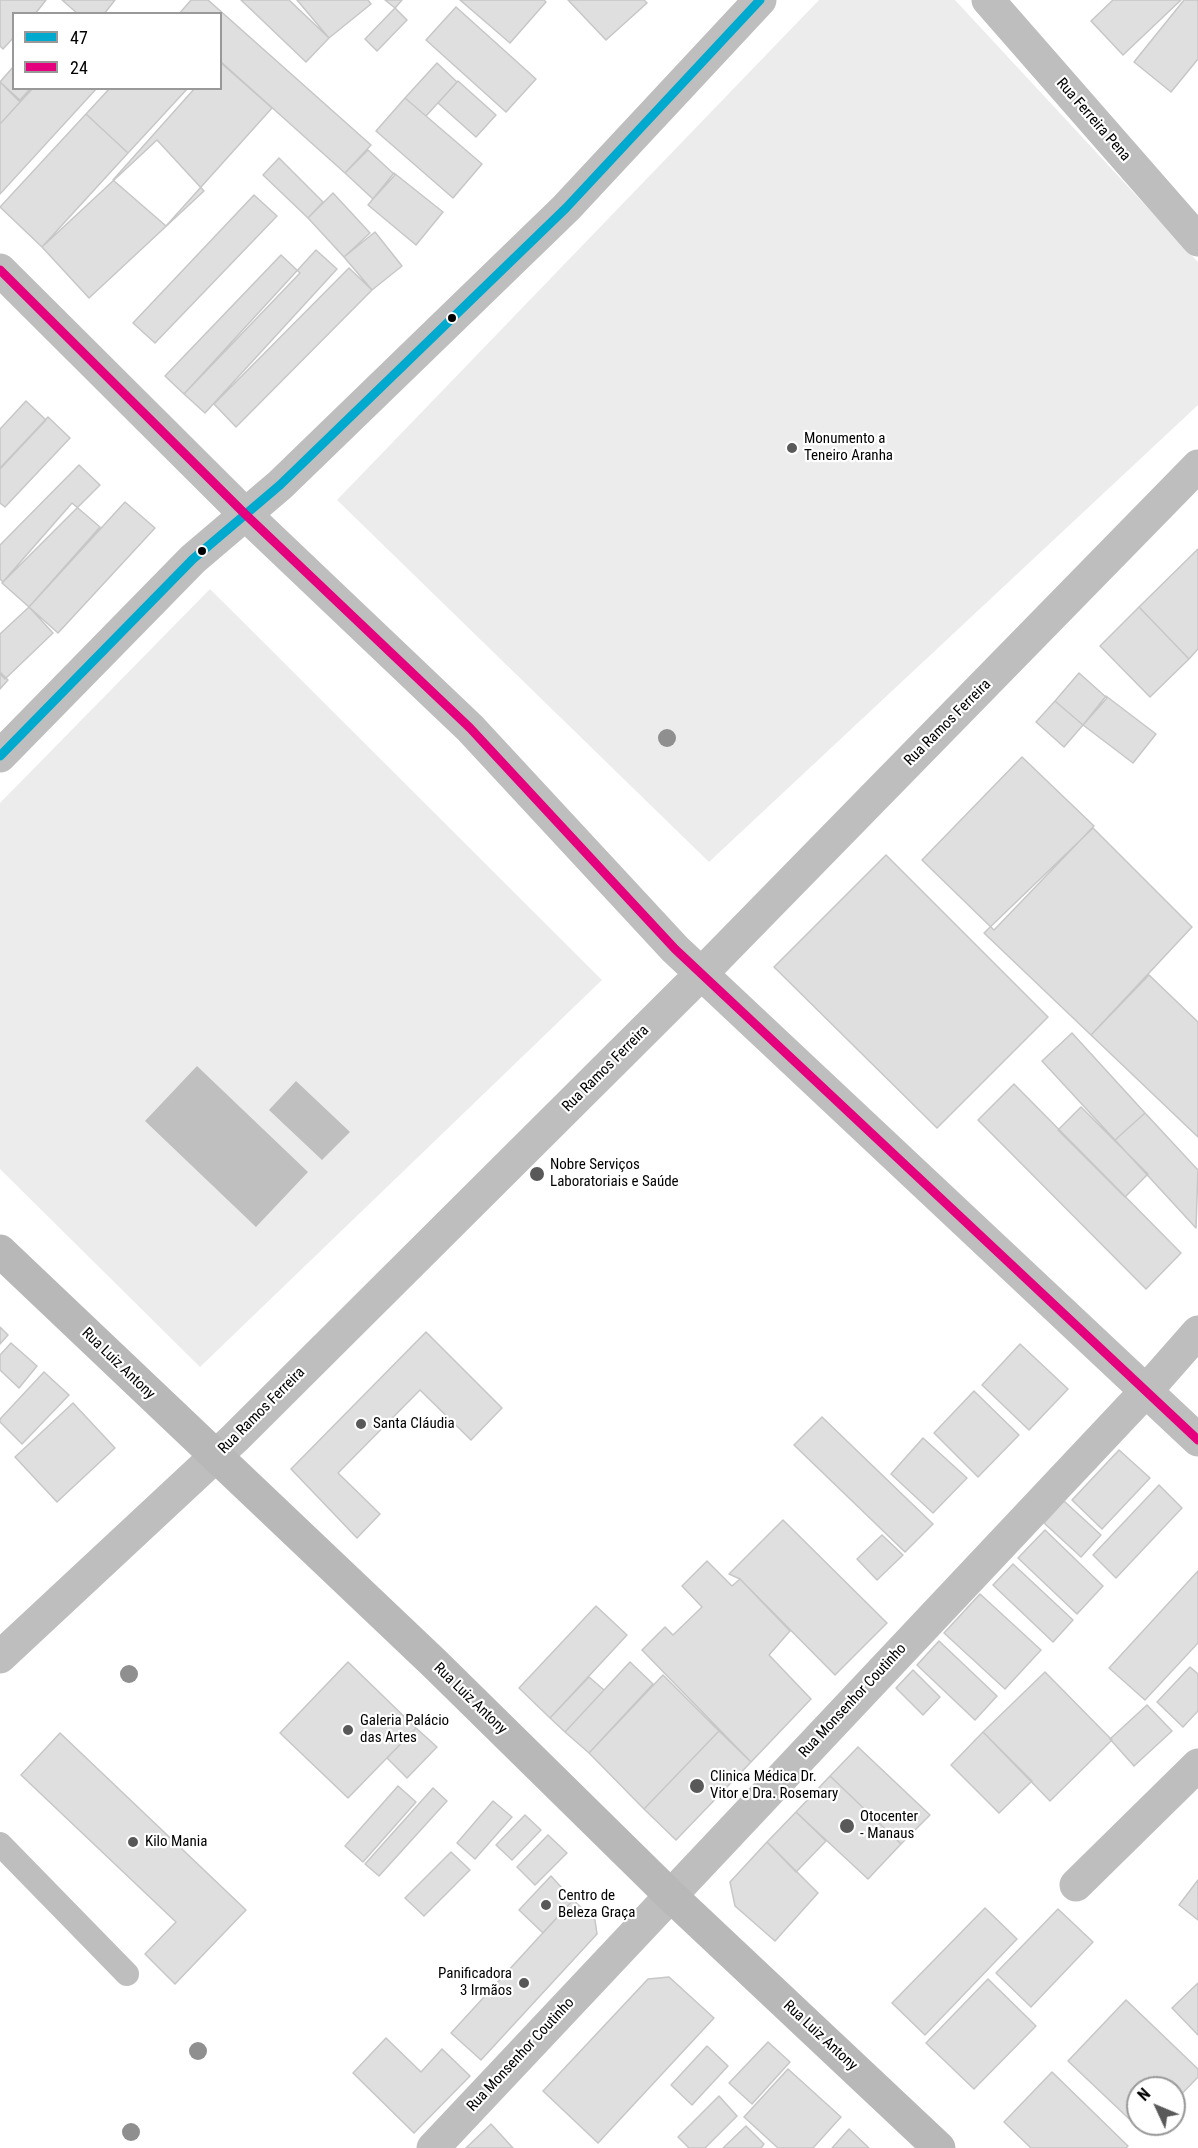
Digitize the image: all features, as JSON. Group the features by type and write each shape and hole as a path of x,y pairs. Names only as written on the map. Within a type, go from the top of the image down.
{"main road":[{"name":"Rua Luiz Antony","path":"0,1251 442,1672 670,1895 939,2148"}],"street":[{"path":"0,756 193,560 289,477 566,208 760,0"},
{"name":"Rua Ferreira Pena","path":"988,0 1198,240"},
{"path":"0,270 245,514 470,728 668,941 1198,1440"},
{"name":"Rua Ramos Ferreira","path":"0,1657 216,1456 702,973 1198,466"},
{"name":"Rua Monsenhor Coutinho","path":"433,2148 1146,1391 1198,1332"},
{"path":"1076,1885 1198,1765"}],"lane":[{"path":"0,1844 127,1974"}],"shaded area":[{"path":"819,0 955,0 1198,262 1198,405 709,862 337,500"},
{"path":"210,589 602,980 200,1367 0,1169 0,803"},
{"path":"197,1066 308,1172 256,1227 145,1121"},
{"path":"296,1081 350,1132 322,1160 269,1110"}],"building":[{"path":"0,0 46,0 37,12 12,12 12,39 3,49 0,46"},
{"path":"62,0 115,0 106,12 76,12"},
{"path":"191,0 208,0 221,12 181,12"},
{"path":"241,0 289,0 329,38 306,62"},
{"path":"297,0 368,0 371,4 329,38"},
{"path":"385,0 402,0 395,8"},
{"path":"460,0 544,0 546,2 510,43"},
{"path":"568,0 644,0 647,3 606,40"},
{"path":"1113,0 1181,0 1123,55 1091,21"},
{"path":"1184,0 1198,0 1198,59 1171,92 1134,62"},
{"path":"456,7 536,79 506,112 426,40"},
{"path":"395,8 407,20 377,51 365,39"},
{"path":"222,12 371,145 345,173 222,63"},
{"path":"437,63 457,82 426,116 405,98"},
{"path":"222,64 272,108 166,226 113,180 193,90 222,90"},
{"path":"12,68 12,90 29,90 19,101 0,82"},
{"path":"458,81 496,115 476,137 438,103"},
{"path":"0,82 21,101 0,124"},
{"path":"31,90 95,90 0,194 0,124"},
{"path":"108,90 186,90 128,153 86,114"},
{"path":"405,98 482,164 453,198 376,131"},
{"path":"86,114 128,153 42,247 0,207"},
{"path":"157,140 204,191 89,298 42,247"},
{"path":"368,150 395,175 373,199 345,173"},
{"path":"279,158 323,202 308,218 263,175"},
{"path":"394,173 443,212 416,245 368,205"},
{"path":"333,193 370,233 344,257 308,218"},
{"path":"254,195 277,216 155,343 133,323"},
{"path":"375,232 402,266 372,290 344,257"},
{"path":"316,250 337,269 205,413 184,394"},
{"path":"281,255 300,273 184,394 165,376"},
{"path":"349,268 372,290 236,427 214,404"},
{"path":"26,401 46,420 0,469 0,429"},
{"path":"48,417 70,438 5,507 0,503 0,468"},
{"path":"79,465 100,485 3,582 0,579 0,545"},
{"path":"125,502 155,528 58,633 29,607"},
{"path":"72,503 100,527 29,607 2,583"},
{"path":"1198,549 1198,649 1189,659 1139,607"},
{"path":"29,607 53,633 5,679 0,674 0,634"},
{"path":"1139,607 1189,659 1150,697 1100,646"},
{"path":"0,672 8,680 0,689"},
{"path":"1079,673 1107,698 1083,725 1055,701"},
{"path":"1106,696 1156,734 1133,763 1083,725"},
{"path":"1055,701 1083,725 1064,747 1036,722"},
{"path":"1022,757 1094,826 994,930 922,860"},
{"path":"1093,828 1192,927 1091,1035 984,933"},
{"path":"886,855 1048,1017 937,1128 774,967"},
{"path":"1149,975 1198,1022 1198,1137 1091,1035"},
{"path":"1072,1033 1145,1113 1115,1140 1042,1061"},
{"path":"1014,1084 1181,1253 1146,1289 978,1120"},
{"path":"1081,1107 1148,1174 1125,1197 1058,1130"},
{"path":"1145,1113 1198,1170 1196,1228 1115,1140"},
{"path":"0,1327 8,1335 0,1344"},
{"name":"Santa Cláudia","path":"426,1332 502,1408 471,1440 420,1390 338,1473 380,1514 357,1538 291,1469"},
{"path":"11,1343 37,1366 19,1388 0,1370 0,1355"},
{"path":"1020,1344 1068,1389 1029,1430 982,1385"},
{"path":"44,1372 69,1395 22,1444 0,1422 0,1419"},
{"path":"974,1391 1019,1435 978,1477 934,1433"},
{"path":"73,1403 115,1448 57,1502 15,1457"},
{"path":"822,1417 933,1524 905,1552 794,1445"},
{"path":"923,1438 967,1478 933,1513 891,1474"},
{"path":"1119,1450 1150,1478 1102,1529 1072,1500"},
{"path":"1159,1485 1182,1508 1116,1578 1093,1555"},
{"path":"1064,1501 1101,1535 1081,1557 1044,1523"},
{"path":"783,1520 887,1623 835,1675 740,1579 729,1574"},
{"path":"1045,1530 1103,1586 1077,1614 1018,1558"},
{"path":"882,1535 903,1555 877,1580 857,1559"},
{"path":"707,1561 732,1586 740,1579 790,1631 769,1655 811,1699 751,1762 642,1650 665,1627 673,1635 702,1607 682,1586"},
{"path":"1013,1564 1073,1620 1053,1642 993,1585"},
{"path":"1198,1571 1198,1643 1145,1700 1109,1668"},
{"path":"980,1594 1041,1650 1005,1689 944,1633"},
{"path":"596,1606 627,1635 550,1718 519,1688"},
{"path":"939,1641 997,1696 975,1720 917,1665"},
{"name":"Galeria Palácio das Artes","path":"348,1662 416,1728 348,1798 280,1733"},
{"path":"630,1662 653,1684 589,1753 565,1732"},
{"path":"1190,1667 1198,1674 1198,1711 1183,1727 1157,1702"},
{"path":"913,1670 940,1697 923,1715 896,1688"},
{"path":"1045,1672 1112,1740 1050,1801 983,1732"},
{"path":"663,1675 719,1731 644,1809 589,1753"},
{"path":"589,1677 604,1690 565,1732 550,1718"},
{"path":"1147,1705 1172,1731 1134,1766 1110,1739"},
{"path":"416,1728 437,1747 407,1778 387,1758"},
{"name":"Clinica Médica Dr. Vitor e Dra. Rosemary","path":"719,1731 751,1762 676,1840 644,1809"},
{"path":"983,1732 1032,1781 999,1813 951,1765"},
{"name":"Kilo Mania","path":"60,1733 246,1910 175,1984 145,1954 176,1922 21,1775"},
{"path":"858,1747 930,1815 901,1844 830,1776"},
{"name":"Otocenter - Manaus","path":"830,1776 901,1844 868,1879 796,1812"},
{"path":"398,1786 416,1802 363,1862 345,1846"},
{"path":"433,1788 447,1801 379,1876 365,1864"},
{"path":"493,1801 512,1817 475,1859 457,1843"},
{"path":"796,1812 826,1841 796,1872 767,1842"},
{"path":"525,1815 541,1830 512,1860 496,1845"},
{"path":"548,1835 567,1853 535,1885 517,1867"},
{"path":"767,1842 818,1893 775,1941 735,1906 730,1882"},
{"path":"451,1852 470,1870 424,1916 405,1898"},
{"name":"Centro de Beleza Graça","path":"551,1876 573,1900 543,1933 519,1910"},
{"path":"1198,1880 1198,1920 1179,1905"},
{"name":"Panificadora 3 Irmãos","path":"573,1900 595,1920 597,1934 481,2060 451,2033"},
{"path":"985,1908 1017,1939 925,2035 892,2003"},
{"path":"1058,1909 1093,1942 1031,2007 996,1973"},
{"path":"669,1977 714,2018 598,2143 543,2091 648,1979"},
{"path":"988,1979 1036,2026 974,2089 926,2043"},
{"path":"1198,1983 1198,2035 1172,2008"},
{"path":"1126,2000 1198,2069 1198,2077 1186,2090 1186,2076 1126,2076 1126,2116 1068,2061"},
{"path":"386,2038 421,2072 442,2049 470,2076 414,2133 353,2073"},
{"path":"768,2042 790,2062 752,2104 729,2083"},
{"path":"707,2046 728,2066 692,2105 671,2085"},
{"path":"788,2069 841,2117 813,2148 778,2148 744,2117"},
{"path":"1052,2072 1128,2146 1126,2148 1031,2148 1004,2122"},
{"path":"719,2096 737,2116 705,2148 689,2148 678,2137"},
{"path":"491,2124 513,2148 466,2148"},
{"path":"746,2126 764,2144 761,2148 723,2148"},
{"path":"849,2129 869,2148 832,2148"}],"transit line":[{"name":"47","path":"0,756 193,559 280,485 566,208 760,0"},
{"name":"24","path":"0,270 245,514 470,728 675,949 1198,1440"}],"place":[{"name":"Monumento a Teneiro Aranha","path":"792,448"},
{"name":"Nobre Serviços Laboratoriais e Saúde","path":"537,1174"},
{"name":"Santa Cláudia","path":"361,1424"},
{"name":"Galeria Palácio das Artes","path":"348,1730"},
{"name":"Clinica Médica Dr. Vitor e Dra. Rosemary","path":"697,1786"},
{"name":"Otocenter - Manaus","path":"847,1826"},
{"name":"Kilo Mania","path":"133,1842"},
{"name":"Centro de Beleza Graça","path":"546,1905"},
{"name":"Panificadora 3 Irmãos","path":"524,1983"}]}
